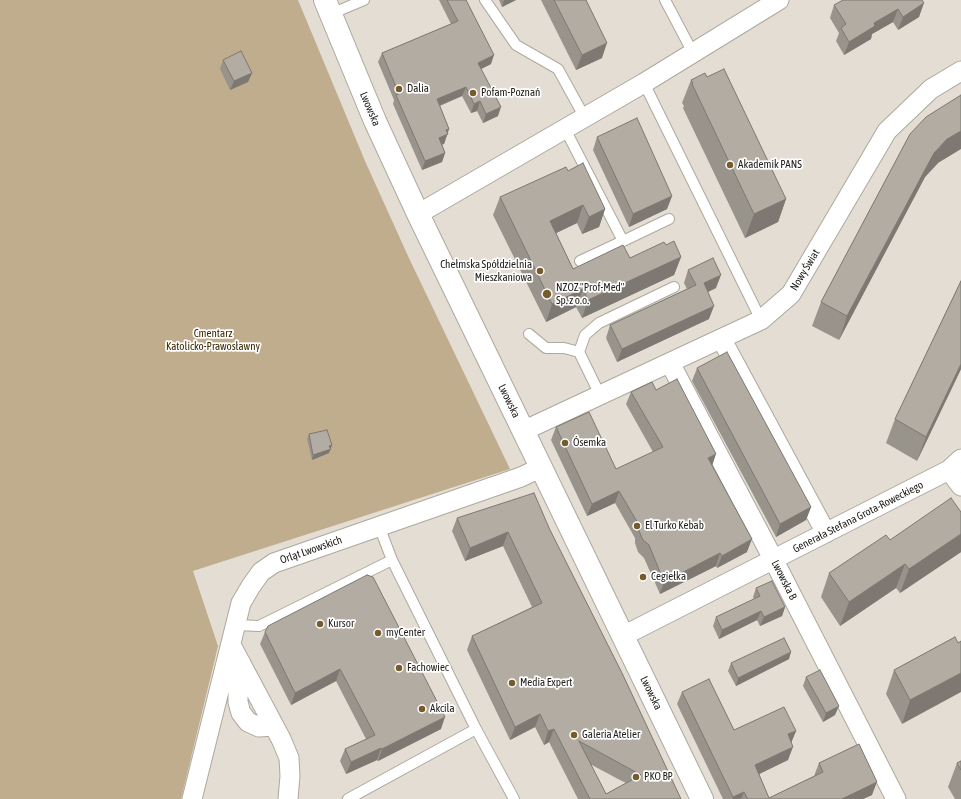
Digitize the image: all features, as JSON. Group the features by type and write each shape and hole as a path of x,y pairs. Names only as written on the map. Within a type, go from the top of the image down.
{"main road":[{"name":"Lwowska","path":"328,7 375,121 418,214 702,799"}],"street":[{"path":"418,214 644,84 779,0"},
{"name":"Nowy Świat","path":"523,431 722,340 762,320 790,294 887,131 931,89 961,70"},
{"path":"722,340 826,533"},
{"name":"Lwowska B","path":"670,363 774,560 896,799"},
{"path":"955,464 961,486"},
{"name":"Generała Stefana Grota-Roweckiego","path":"623,636 774,560 955,464"},
{"name":"Orląt Lwowskich","path":"192,799 241,604 261,572 274,563 521,477 542,467"},
{"path":"231,645 274,726 289,758 290,776 288,799"}],"lane":[{"path":"328,7 364,0"},
{"path":"485,0 516,46 558,69 585,118"},
{"path":"665,0 693,53"},
{"path":"644,84 762,320"},
{"path":"565,129 623,241"},
{"path":"580,262 669,219"},
{"path":"600,395 579,352 585,335 599,323 674,288"},
{"path":"529,334 546,348 564,348 579,352"},
{"path":"379,526 392,560 476,729 514,799"},
{"path":"236,625 259,626 392,560"},
{"path":"348,799 476,729"}],"green space":[{"name":"Cmentarz Katolicko-Prawosławny","path":"0,0 298,0 365,161 408,256 510,469 193,571 218,646 181,799 0,799"}],"building":[{"path":"447,0 466,0 494,55 478,63 501,107 486,114 480,101 474,104 466,87 437,99 449,129 446,130 448,134 439,138 445,153 425,161 396,95 399,94 382,53 458,21"},
{"path":"554,0 586,0 607,43 582,55"},
{"path":"843,0 922,0 924,3 903,17 898,9 874,23 875,26 849,42 841,28 846,24 834,5"},
{"path":"241,51 252,73 234,81 223,60"},
{"path":"724,69 786,199 754,214 691,80 705,73 707,77"},
{"path":"961,95 961,131 947,139 934,153 847,316 821,302 910,134 926,117"},
{"path":"637,118 672,196 633,214 597,137"},
{"path":"583,163 605,209 589,217 583,205 550,221 573,269 623,245 630,258 664,242 666,245 674,241 681,257 588,300 583,289 552,304 500,197 566,167 568,171"},
{"path":"713,258 721,275 704,283 714,306 622,349 610,325 696,285 688,270"},
{"path":"961,281 961,364 926,437 895,419"},
{"path":"727,352 811,507 780,524 697,368"},
{"path":"677,379 716,454 708,458 752,539 722,556 720,553 664,582 649,545 643,540 639,531 639,525 619,491 592,504 556,427 589,412 616,469 663,447 631,392 652,382 656,390"},
{"path":"327,430 332,445 329,446 331,449 313,455 309,434"},
{"path":"534,493 550,530 622,673 681,799 590,799 554,729 548,731 540,714 515,727 472,636 542,603 508,532 470,548 457,518","holes":["579,741 641,775 606,794"]},
{"path":"951,498 961,512 961,534 909,569 905,564 849,602 829,573 886,535 890,540"},
{"path":"367,575 373,577 445,717 382,749 381,748 351,762 345,749 375,735 340,669 295,693 265,632 268,626"},
{"path":"772,581 785,607 764,617 761,611 722,630 716,617 760,596 756,588"},
{"path":"955,637 958,643 961,641 961,673 910,700 894,670"},
{"path":"784,638 791,652 738,678 731,663"},
{"path":"820,670 839,706 826,713 806,677"},
{"path":"709,679 734,730 784,707 796,731 788,734 793,747 755,765 769,798 823,772 819,763 859,744 877,782 842,799 748,799 744,792 733,797 682,692"},
{"path":"961,761 961,770 957,763"}],"place":[{"name":"Dalia","path":"399,89"},
{"name":"Pofam-Poznań","path":"473,93"},
{"name":"Akademik PANS","path":"730,165"},
{"name":"Chełmska Spółdzielnia Mieszkaniowa","path":"540,271"},
{"name":"NZOZ \"Prof-Med\" Sp. z o.o.","path":"547,294"},
{"name":"Ósemka","path":"565,443"},
{"name":"El Turko Kebab","path":"637,526"},
{"name":"Cegiełka","path":"643,577"},
{"name":"Kursor","path":"320,624"},
{"name":"myCenter","path":"378,633"},
{"name":"Fachowiec","path":"399,668"},
{"name":"Media Expert","path":"512,683"},
{"name":"Akcila","path":"422,709"},
{"name":"Galeria Atelier","path":"574,735"},
{"name":"PKO BP","path":"636,777"}]}
